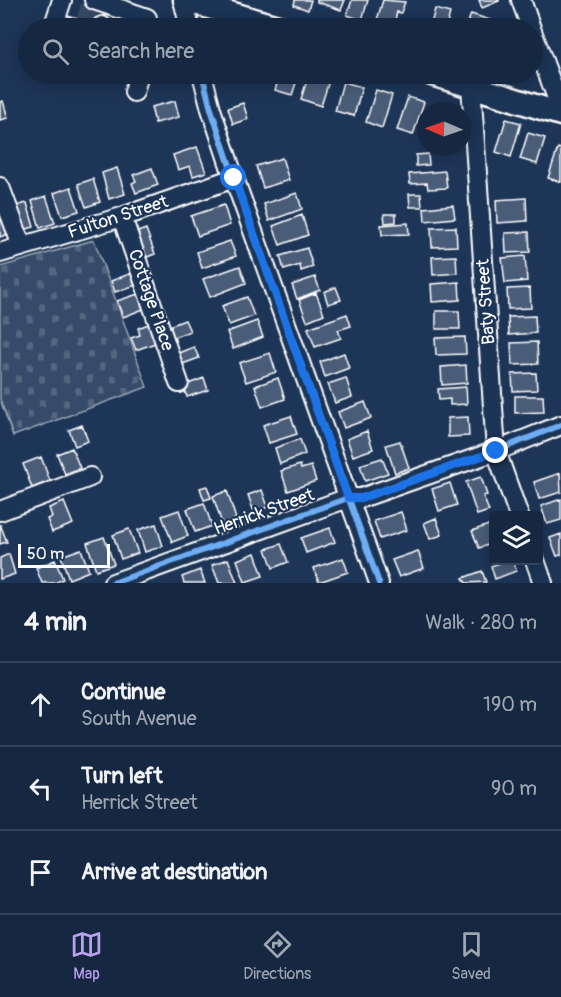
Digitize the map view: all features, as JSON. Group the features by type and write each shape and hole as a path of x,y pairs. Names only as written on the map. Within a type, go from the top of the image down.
{"main road":[{"path":"184,0 246,18"},
{"path":"467,84 560,103"}],"street":[{"path":"56,18 62,0"},
{"path":"184,0 188,18"},
{"path":"521,0 528,18"},
{"path":"98,15 147,18"},
{"path":"543,59 560,103"},
{"path":"134,92 136,84"},
{"path":"205,84 234,178 378,583"},
{"name":"Baty Street","path":"471,85 496,451 517,511"},
{"name":"Fulton Street","path":"0,253 122,217 234,178"},
{"path":"0,187 22,246"},
{"name":"Cottage Place","path":"122,217 179,383"},
{"name":"Herrick Street","path":"113,583 348,498 362,498 496,451 561,425"},
{"path":"0,511 90,477"},
{"path":"536,565 543,583"}],"green space":[{"path":"94,240 147,387 13,436 0,399 0,267"}],"building":[{"path":"295,0 311,0 308,10 294,5"},
{"path":"317,0 345,0 341,10 317,2"},
{"path":"352,0 368,0 363,18 347,15"},
{"path":"383,0 405,2 401,13 397,12 396,18 378,18"},
{"path":"479,0 499,0 499,1 482,8"},
{"path":"435,9 450,13 449,18 433,18"},
{"path":"471,14 484,18 470,18"},
{"path":"277,84 296,84 292,95 275,90"},
{"path":"306,84 328,84 321,106 301,99"},
{"path":"342,84 362,87 354,116 335,111"},
{"path":"376,90 392,95 382,128 366,122"},
{"path":"408,97 424,102 417,102 417,123 413,135 397,130"},
{"path":"3,101 8,118 0,120 0,102"},
{"path":"175,101 179,117 155,123 151,107"},
{"path":"243,103 248,119 233,124 228,108"},
{"path":"506,119 521,123 511,157 496,152"},
{"path":"528,133 545,138 537,164 520,159"},
{"path":"197,147 206,172 193,176 190,166 178,170 173,155"},
{"path":"558,148 561,149 561,182 548,178"},
{"path":"416,155 428,156 429,165 416,166"},
{"path":"282,158 289,180 263,188 256,166"},
{"path":"117,168 125,194 109,199 102,173"},
{"path":"152,168 158,185 136,193 132,183 136,181 133,175"},
{"path":"445,171 447,188 428,189 427,183 410,184 409,174"},
{"path":"93,179 100,202 86,207 78,184"},
{"path":"71,187 79,211 62,216 54,193"},
{"path":"297,193 302,209 269,221 264,204"},
{"path":"409,194 421,194 422,207 410,207"},
{"path":"46,196 55,223 40,228 32,201"},
{"path":"526,198 527,221 497,223 496,200"},
{"path":"27,203 34,227 19,231 12,207"},
{"path":"224,205 230,225 198,236 191,216"},
{"path":"453,205 455,218 425,221 424,208"},
{"path":"0,210 8,234 0,237"},
{"path":"384,214 396,214 396,222 385,223"},
{"path":"302,215 308,235 280,245 273,226"},
{"path":"408,223 409,234 382,235 381,225"},
{"path":"456,227 457,246 432,247 431,228"},
{"path":"146,229 155,254 139,260 130,235"},
{"path":"529,232 530,252 506,253 505,233"},
{"path":"230,241 236,256 202,268 197,252"},
{"path":"307,248 313,267 301,271 300,265 284,270 280,256"},
{"path":"456,256 457,273 433,275 432,257"},
{"path":"525,256 527,281 505,283 502,258"},
{"path":"240,266 246,283 210,297 203,279"},
{"path":"132,273 136,285 115,292 111,281"},
{"path":"315,277 320,290 297,299 292,285"},
{"path":"459,282 460,300 432,302 431,284"},
{"path":"336,287 341,300 328,304 324,292"},
{"path":"530,288 531,308 508,309 507,289"},
{"path":"141,293 146,308 123,317 117,301"},
{"path":"316,293 324,314 307,321 299,300"},
{"path":"247,297 254,316 229,325 222,306"},
{"path":"436,311 459,311 460,329 436,329"},
{"path":"347,314 351,326 338,330 341,338 315,347 308,328"},
{"path":"535,316 536,333 509,335 508,317"},
{"path":"185,320 190,331 169,339 164,328"},
{"path":"257,321 263,337 233,349 227,332"},
{"path":"151,323 158,342 136,350 131,338 140,335 138,328"},
{"path":"465,337 466,354 436,355 435,338"},
{"path":"537,342 538,364 512,365 511,343"},
{"path":"194,347 199,358 177,366 173,355"},
{"path":"270,353 276,372 246,382 239,363"},
{"path":"344,353 349,368 325,377 320,362"},
{"path":"466,365 467,383 442,385 441,367"},
{"path":"536,373 537,390 513,391 512,374"},
{"path":"204,378 208,390 187,397 183,386"},
{"path":"278,378 285,399 262,407 255,386"},
{"path":"346,378 352,397 335,403 328,384"},
{"path":"466,387 467,404 450,405 450,399 439,400 438,389"},
{"path":"515,396 543,396 544,412 515,413"},
{"path":"365,402 371,418 344,428 338,412"},
{"path":"291,416 297,434 269,443 263,425"},
{"path":"468,417 469,436 448,437 448,418"},
{"path":"82,425 88,441 75,446 69,430"},
{"path":"367,431 373,449 353,456 347,439"},
{"path":"300,439 305,454 280,464 275,448"},
{"path":"400,441 409,468 395,473 386,445"},
{"path":"72,448 80,468 65,474 57,454"},
{"path":"41,457 50,481 32,488 23,464"},
{"path":"382,458 388,473 365,481 360,465"},
{"path":"300,465 301,469 311,466 316,481 288,491 281,471"},
{"path":"560,473 561,492 539,499 534,482"},
{"path":"481,477 487,495 483,496 489,511 477,515 466,482"},
{"path":"450,483 457,505 439,511 432,489"},
{"path":"207,486 211,498 204,500 200,488"},
{"path":"262,490 268,507 254,512 248,495"},
{"path":"227,491 236,519 222,524 213,496"},
{"path":"561,499 561,520 547,524 541,506"},
{"path":"64,502 73,524 52,532 47,519 52,517 49,508"},
{"path":"204,503 212,526 195,532 187,509"},
{"path":"179,510 188,536 172,542 162,516"},
{"path":"401,512 407,530 380,539 374,521"},
{"path":"436,518 442,535 430,539 424,523"},
{"path":"0,524 7,542 0,544"},
{"path":"156,524 163,546 145,552 138,530"},
{"path":"489,525 489,545 479,548 472,531"},
{"path":"330,528 335,542 306,553 301,538"},
{"path":"129,529 138,553 121,559 113,535"},
{"path":"561,534 561,555 557,556 550,538"},
{"path":"104,537 114,564 96,570 87,543"},
{"path":"281,544 288,562 273,568 266,549"},
{"path":"81,549 89,571 69,579 61,556"},
{"path":"418,551 424,568 399,577 392,560"},
{"path":"255,553 263,576 245,582 237,560"},
{"path":"9,554 15,574 0,579 0,558"},
{"path":"343,558 348,572 319,582 314,568"},
{"path":"228,559 237,583 219,583 212,565"},
{"path":"55,560 63,579 55,583 42,583 36,568"},
{"path":"514,565 516,571 495,579 491,566"},
{"path":"200,570 205,583 184,583 182,577"},
{"path":"482,571 486,582 466,583 463,578"}],"tunnel":[{"path":"86,18 90,7"}],"cycle path":[{"path":"205,84 234,178 379,583"},
{"path":"113,583 348,498 361,498 496,451 561,425"}],"route":[{"path":"234,178 348,498 362,498 496,451"}]}
